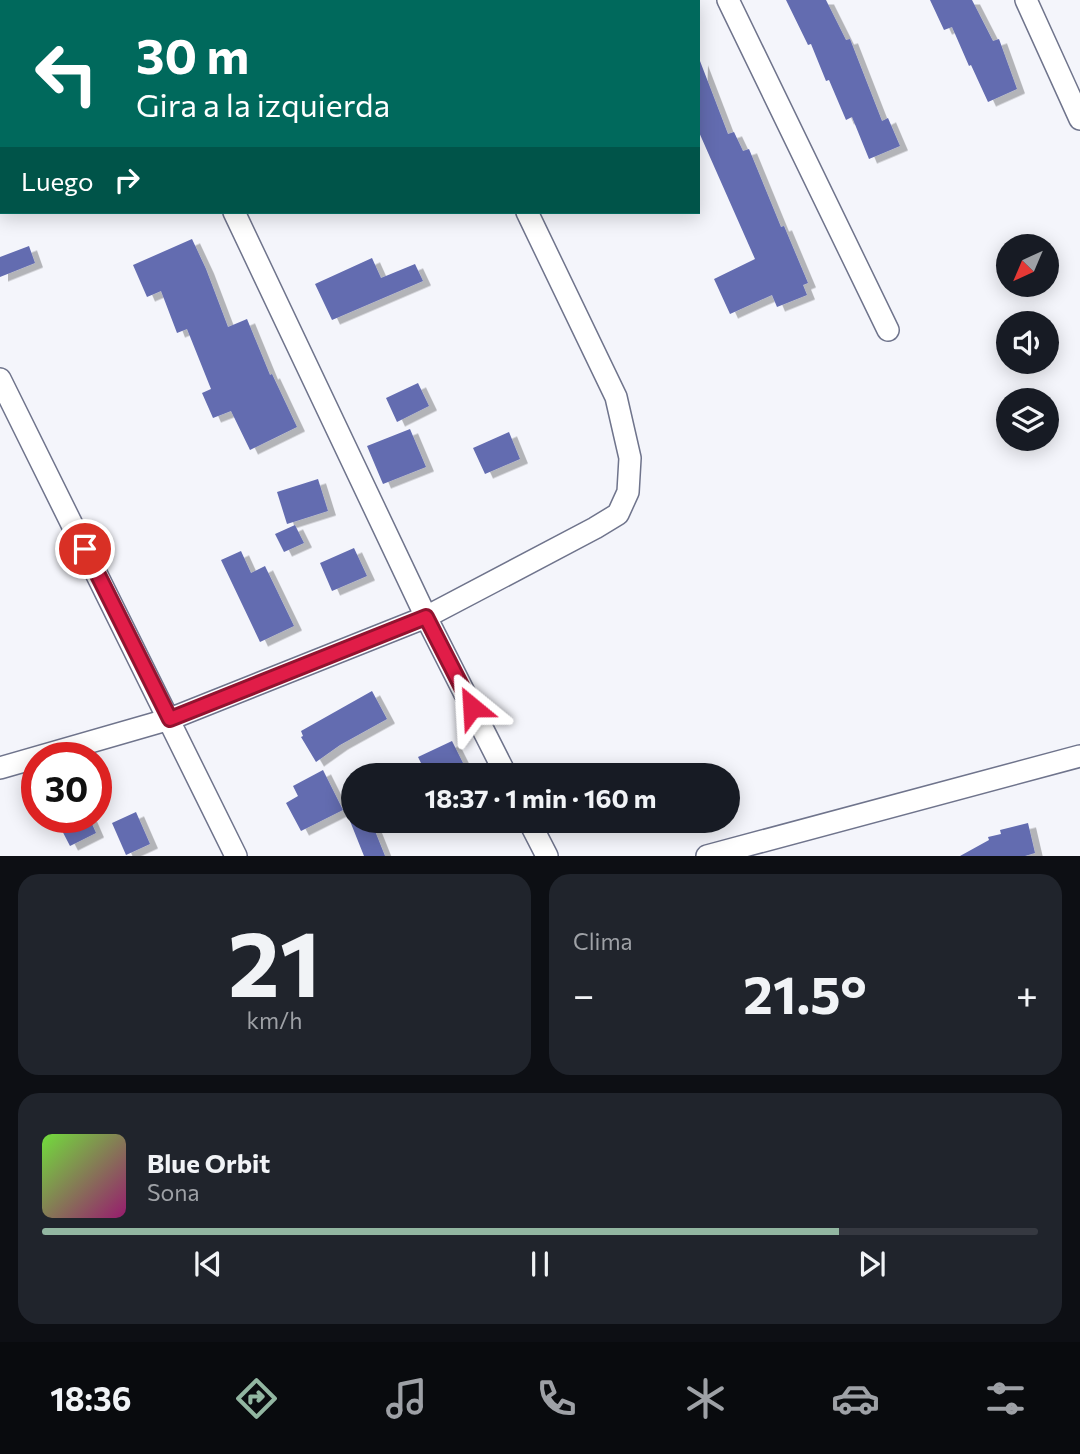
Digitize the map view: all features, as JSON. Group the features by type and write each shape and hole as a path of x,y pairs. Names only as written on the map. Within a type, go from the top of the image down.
{"street":[{"path":"728,0 888,330"},
{"path":"1026,0 1080,119"},
{"path":"235,214 426,617 500,763"},
{"path":"0,768 170,719 426,617 618,514 628,492 631,458 616,397 528,214"},
{"path":"0,379 236,856"},
{"path":"707,856 1080,756"},
{"path":"535,833 547,856"}],"building":[{"path":"786,0 826,0 846,40 850,39 882,121 888,118 900,146 869,159 852,117 846,120 811,44 808,45"},
{"path":"930,0 972,0 993,41 999,39 1017,89 988,102 952,27 944,30"},
{"path":"700,61 728,134 734,132 743,151 749,149 781,227 784,226 808,283 803,285 807,295 777,307 772,295 730,314 714,279 755,259 700,135"},
{"path":"192,239 228,327 247,319 270,375 272,374 297,427 250,450 231,411 213,418 202,393 211,389 187,329 177,333 161,291 147,297 133,265"},
{"path":"29,246 35,263 0,277 0,257"},
{"path":"372,258 381,278 415,264 423,281 332,320 315,284"},
{"path":"418,383 429,406 397,422 386,398"},
{"path":"410,429 426,467 383,484 367,446"},
{"path":"509,432 520,459 485,474 473,448"},
{"path":"318,479 328,511 287,524 277,492"},
{"path":"295,525 304,543 284,552 275,534"},
{"path":"354,548 367,576 332,591 320,563"},
{"path":"241,551 251,573 265,566 294,626 260,642 221,560"},
{"path":"372,691 387,719 340,745 316,762 301,737 301,731"},
{"path":"452,741 463,763 421,763 418,757"},
{"path":"323,770 341,811 301,831 286,803 298,796 293,786"},
{"path":"136,812 150,844 126,855 112,823"},
{"path":"1028,823 1035,853 1025,856 960,856 989,840 988,837 1001,834 1000,830"},
{"path":"63,833 96,833 70,846"},
{"path":"355,833 376,833 385,856 364,856"}],"route":[{"path":"85,549 170,719 426,617 472,707"}]}
